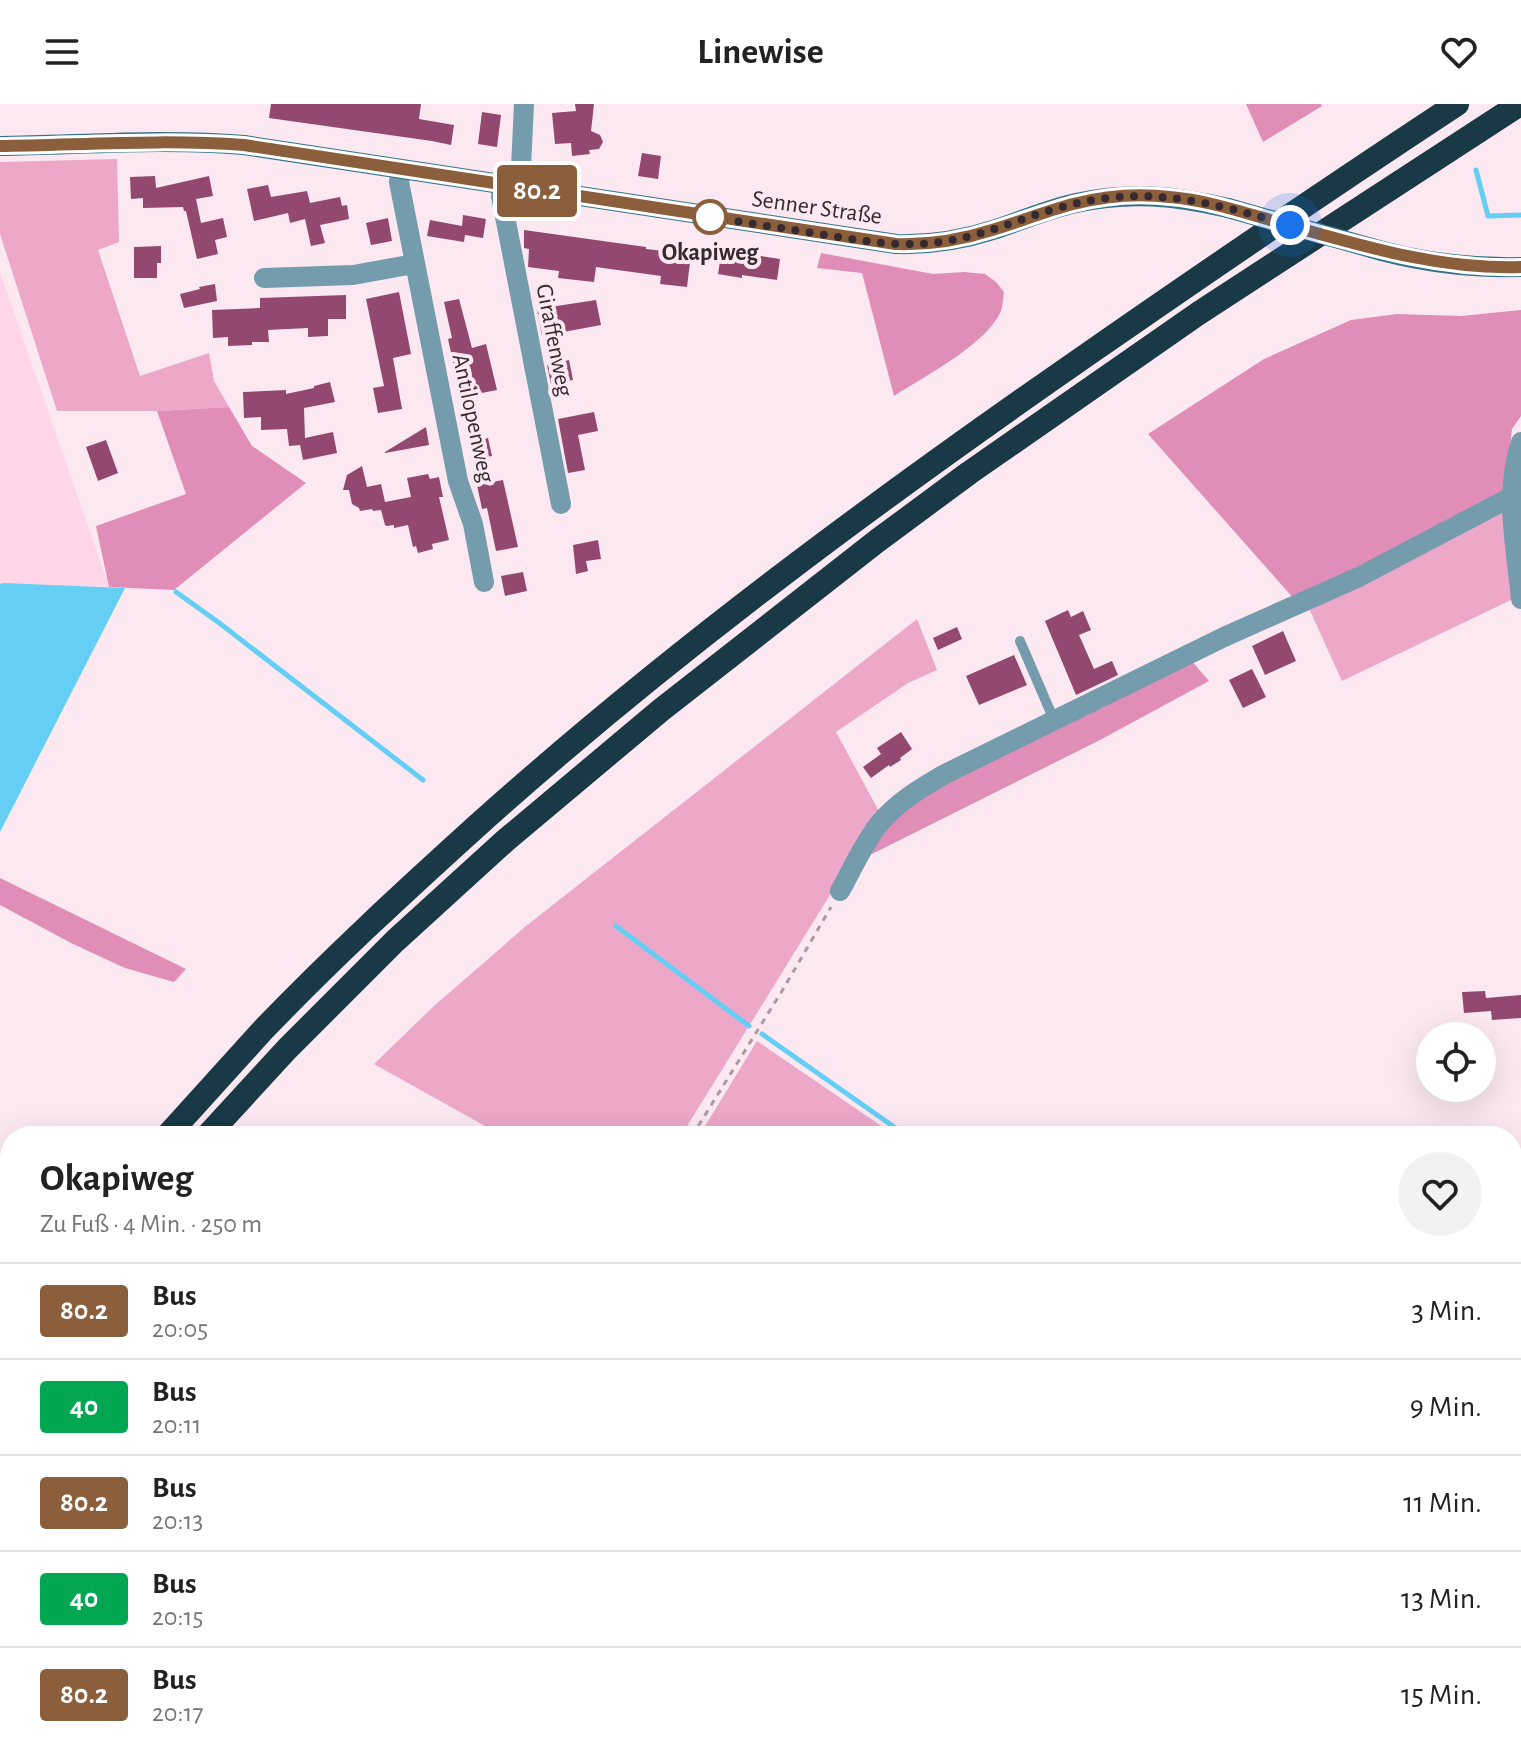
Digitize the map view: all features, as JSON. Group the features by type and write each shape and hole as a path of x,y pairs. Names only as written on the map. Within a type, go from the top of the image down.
{"highway":[{"path":"176,1126 264,1030 399,897 481,822 746,602 955,446 1294,212 1457,104"},
{"path":"216,1126 373,963 484,860 661,710 969,473 1186,322 1520,104"}],"street":[{"path":"511,187 524,104"},
{"name":"Senner Straße","path":"0,146 208,142 244,145 896,244 968,237 1061,207 1107,198 1169,196 1228,208 1425,260 1470,266 1521,267"},
{"name":"Antilopenweg","path":"401,170 399,182 414,264 458,481 473,524 484,582"},
{"name":"Giraffenweg","path":"511,187 501,196 561,504"},
{"path":"264,278 353,275 414,264"},
{"path":"1521,442 1514,464 1511,497 1521,599"},
{"path":"840,891 877,826 912,793 1224,637 1359,577 1511,497"}],"lane":[{"path":"1020,641 1054,720"}],"path":[{"path":"698,1126 840,891"}],"shaded area":[{"path":"1246,104 1321,104 1322,106 1263,142"},
{"path":"117,159 119,242 98,250 140,376 209,353 214,381 229,407 57,411 0,234 0,162"},
{"path":"821,253 933,274 985,274 1004,292 1001,311 994,323 969,347 894,396 862,273 817,268"},
{"path":"0,272 109,587 0,584"},
{"path":"1521,310 1521,416 1512,429 1504,497 1295,600 1148,434 1264,359 1351,320 1397,314 1461,316"},
{"path":"229,407 252,446 306,483 174,590 109,587 96,526 186,494 157,411"},
{"path":"1504,506 1513,599 1342,681 1307,604"},
{"path":"917,619 937,670 908,683 836,732 881,815 687,1126 485,1126 374,1064 434,1006 526,926"},
{"path":"1190,659 1209,681 1100,740 868,856 882,828 915,796"},
{"path":"0,878 186,969 174,982 125,968 73,944 0,905"},
{"path":"757,1041 881,1126 705,1126"}],"water":[{"path":"0,584 125,588 0,832"}],"building":[{"path":"271,104 421,104 419,119 454,125 451,145 269,118"},
{"path":"575,104 594,104 591,131 600,135 603,142 599,149 589,150 590,154 572,156 571,143 555,144 552,113 576,111"},
{"path":"482,112 501,115 497,147 478,144"},
{"path":"642,153 661,156 658,179 638,176"},
{"path":"155,176 156,188 209,176 213,196 196,199 201,223 223,218 227,237 215,240 218,254 197,259 183,207 143,208 143,198 131,199 130,177"},
{"path":"268,185 271,197 307,191 310,203 340,197 342,206 347,205 349,219 320,225 325,243 311,246 305,219 290,223 288,213 254,221 247,189"},
{"path":"463,215 486,219 483,238 465,235 464,242 427,236 430,220 462,226"},
{"path":"388,218 392,241 371,245 366,223"},
{"path":"524,230 691,254 687,287 660,284 661,276 596,267 594,282 558,278 559,271 528,267 529,249 524,248"},
{"path":"161,246 157,278 134,278 134,247"},
{"path":"727,252 780,259 777,280 718,274 720,261 725,261"},
{"path":"215,284 217,301 184,308 180,294"},
{"path":"399,292 411,354 393,358 402,409 378,413 373,388 384,386 366,299"},
{"path":"346,295 346,319 328,319 328,336 308,337 308,328 268,330 269,342 252,342 252,345 228,346 228,337 213,338 212,310 260,308 260,298"},
{"path":"459,299 472,348 486,344 497,390 461,397 448,339 452,338 444,302"},
{"path":"596,300 601,325 542,336 537,309"},
{"path":"569,360 573,380 551,384 547,365"},
{"path":"330,382 335,402 304,408 305,438 333,432 337,453 303,460 300,445 289,446 287,429 261,430 261,417 244,418 243,392 286,390 286,394"},
{"path":"594,412 598,431 578,435 585,470 568,473 558,419"},
{"path":"426,427 429,445 385,453 385,452"},
{"path":"488,438 492,456 473,460 469,442"},
{"path":"106,440 118,473 98,481 86,447"},
{"path":"362,466 367,487 381,484 385,502 411,497 407,478 428,474 430,479 439,477 443,497 439,497 449,540 432,544 433,549 418,553 416,546 413,547 408,525 394,528 394,525 385,525 381,510 360,511 352,504 349,490 343,490 347,475"},
{"path":"503,480 518,547 496,551 487,508 482,509 477,485"},
{"path":"598,540 601,559 586,561 588,571 576,574 573,545"},
{"path":"523,572 527,591 505,596 501,576"},
{"path":"1068,610 1071,617 1083,611 1091,630 1079,635 1094,669 1112,661 1118,675 1076,695 1045,621"},
{"path":"957,627 962,639 938,650 933,638"},
{"path":"1283,631 1296,661 1265,675 1252,646"},
{"path":"1014,655 1027,685 979,705 966,676"},
{"path":"1252,669 1266,697 1243,708 1229,680"},
{"path":"901,732 912,749 901,760 871,778 863,767 881,754 877,748"},
{"path":"1485,991 1486,998 1521,995 1521,1018 1492,1020 1491,1011 1464,1013 1462,992"}],"waterway":[{"path":"1476,170 1488,216 1521,215"},
{"path":"176,592 423,780"},
{"path":"616,926 749,1026"},
{"path":"762,1034 893,1126"}],"bus line":[{"name":"80.2","path":"0,146 164,142 244,145 896,244 968,237 1076,203 1107,198 1169,196 1201,201 1401,256 1470,266 1521,267"}],"place":[{"name":"Okapiweg","path":"710,217"}],"route":[{"path":"710,217 875,242 914,244 968,237 1076,203 1107,198 1169,196 1201,201 1290,225"}]}
